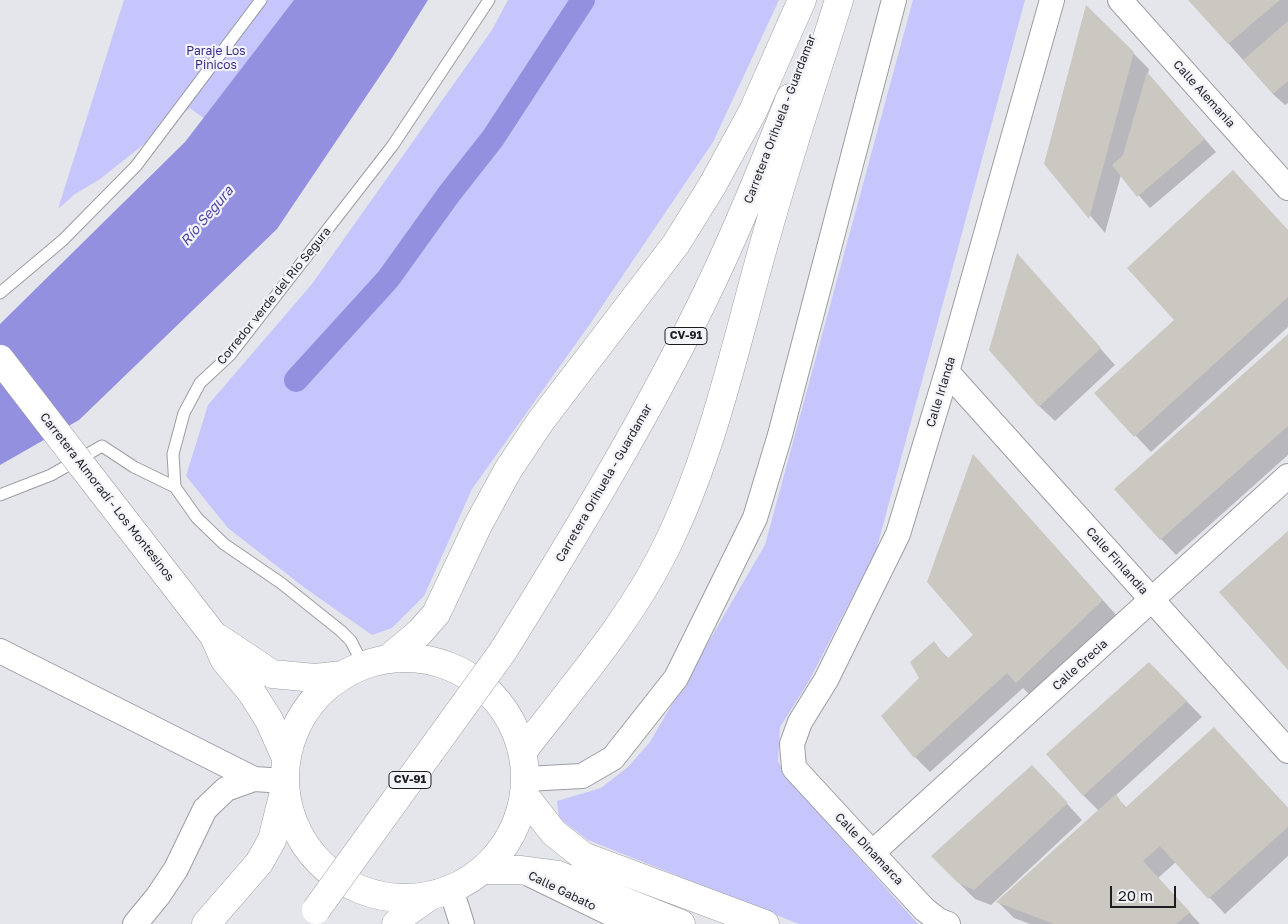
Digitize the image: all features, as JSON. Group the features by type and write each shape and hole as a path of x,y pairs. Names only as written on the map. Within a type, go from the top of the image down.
{"main road":[{"path":"206,924 259,863 272,840 297,726 311,704 316,697 420,632 436,614 478,525 508,470 540,422 676,244 712,186 753,111 802,0"},
{"name":"Carretera Orihuela - Guardamar","path":"311,917 503,651 611,471 691,326 732,240 805,60 825,0"},
{"path":"523,751 605,648 643,591 674,530 698,473 718,416 768,231 839,0"},
{"name":"Carretera Almoradí - Los Montesinos","path":"0,359 214,636 224,659 252,693 269,720 285,776 291,817 304,843 322,865 345,883 372,894 401,898 440,893"},
{"name":"Carretera Almoradí - Los Montesinos","path":"214,636 272,674 315,678 365,666 418,658 448,665 474,678 496,698 513,723 523,751 525,787"},
{"path":"396,924 406,913 483,870 503,848 517,823 525,787"},
{"path":"525,787 554,833 583,856 765,924"},
{"path":"483,870 520,870 558,875 680,924"}],"street":[{"path":"525,787 582,776 613,758 676,678 755,518 783,426 894,0"},
{"name":"Calle Irlanda","path":"794,768 792,744 800,722 826,680 898,534 947,372 1052,0"},
{"name":"Calle Alemania","path":"1120,0 1288,188"},
{"name":"Calle Finlandia","path":"947,372 1288,751"},
{"name":"Calle Grecia","path":"872,853 1288,476"},
{"path":"0,651 254,779"},
{"name":"Calle Dinamarca","path":"794,768 924,909 938,920 948,924"},
{"path":"135,924 158,896 176,869 205,809 226,789 254,779 285,776"},
{"name":"Calle Gabato","path":"520,870 632,924"},
{"path":"440,893 462,924"}],"lane":[{"path":"0,293 63,240 136,166 261,0"},
{"name":"Corredor verde del Rio Segura","path":"175,487 173,454 184,412 200,383 230,355 394,145 489,0"},
{"path":"0,495 51,475 102,446 134,467 175,487 198,518 224,544 281,582 341,630 351,641 365,666"}],"green space":[{"name":"Paraje Los Pinicos","path":"124,0 332,0 221,131 190,108 100,179 75,194 58,209"},
{"path":"508,0 779,0 713,142 590,324 472,489 424,596 392,628 372,635 305,588 228,528 186,476 208,405 312,284 492,30"},
{"path":"913,0 1025,0 876,551 809,681 780,727 778,761 787,778 918,924 799,924 588,840 559,818 557,801 601,788 628,767 650,742 765,545"}],"water":[{"name":"Río Segura","path":"294,0 428,0 390,61 277,229 79,420 0,465 0,324 185,142"}],"building":[{"path":"1188,0 1280,0 1228,44"},
{"path":"1086,5 1134,52 1089,219 1044,164"},
{"path":"1288,21 1288,81 1273,94 1243,60"},
{"path":"1147,72 1205,139 1137,197 1112,165 1123,155"},
{"path":"1233,170 1288,230 1288,297 1134,437 1094,393 1174,320 1127,268"},
{"path":"1017,253 1101,348 1039,407 989,350"},
{"path":"1288,334 1288,426 1160,540 1114,489"},
{"path":"973,454 1103,600 1016,683 1007,673 914,758 881,716 919,678 910,662 934,641 947,659 973,635 927,582"},
{"path":"1288,531 1288,670 1219,592"},
{"path":"1149,662 1187,701 1083,796 1046,754"},
{"path":"1214,727 1288,808 1288,827 1208,899 1160,846 1143,861 1190,912 1176,924 1054,924 996,902 1116,794 1125,808"},
{"path":"1032,765 1068,803 974,890 958,883 931,856"}],"waterway":[{"path":"296,380 388,279 449,194 493,138 583,0"}]}
